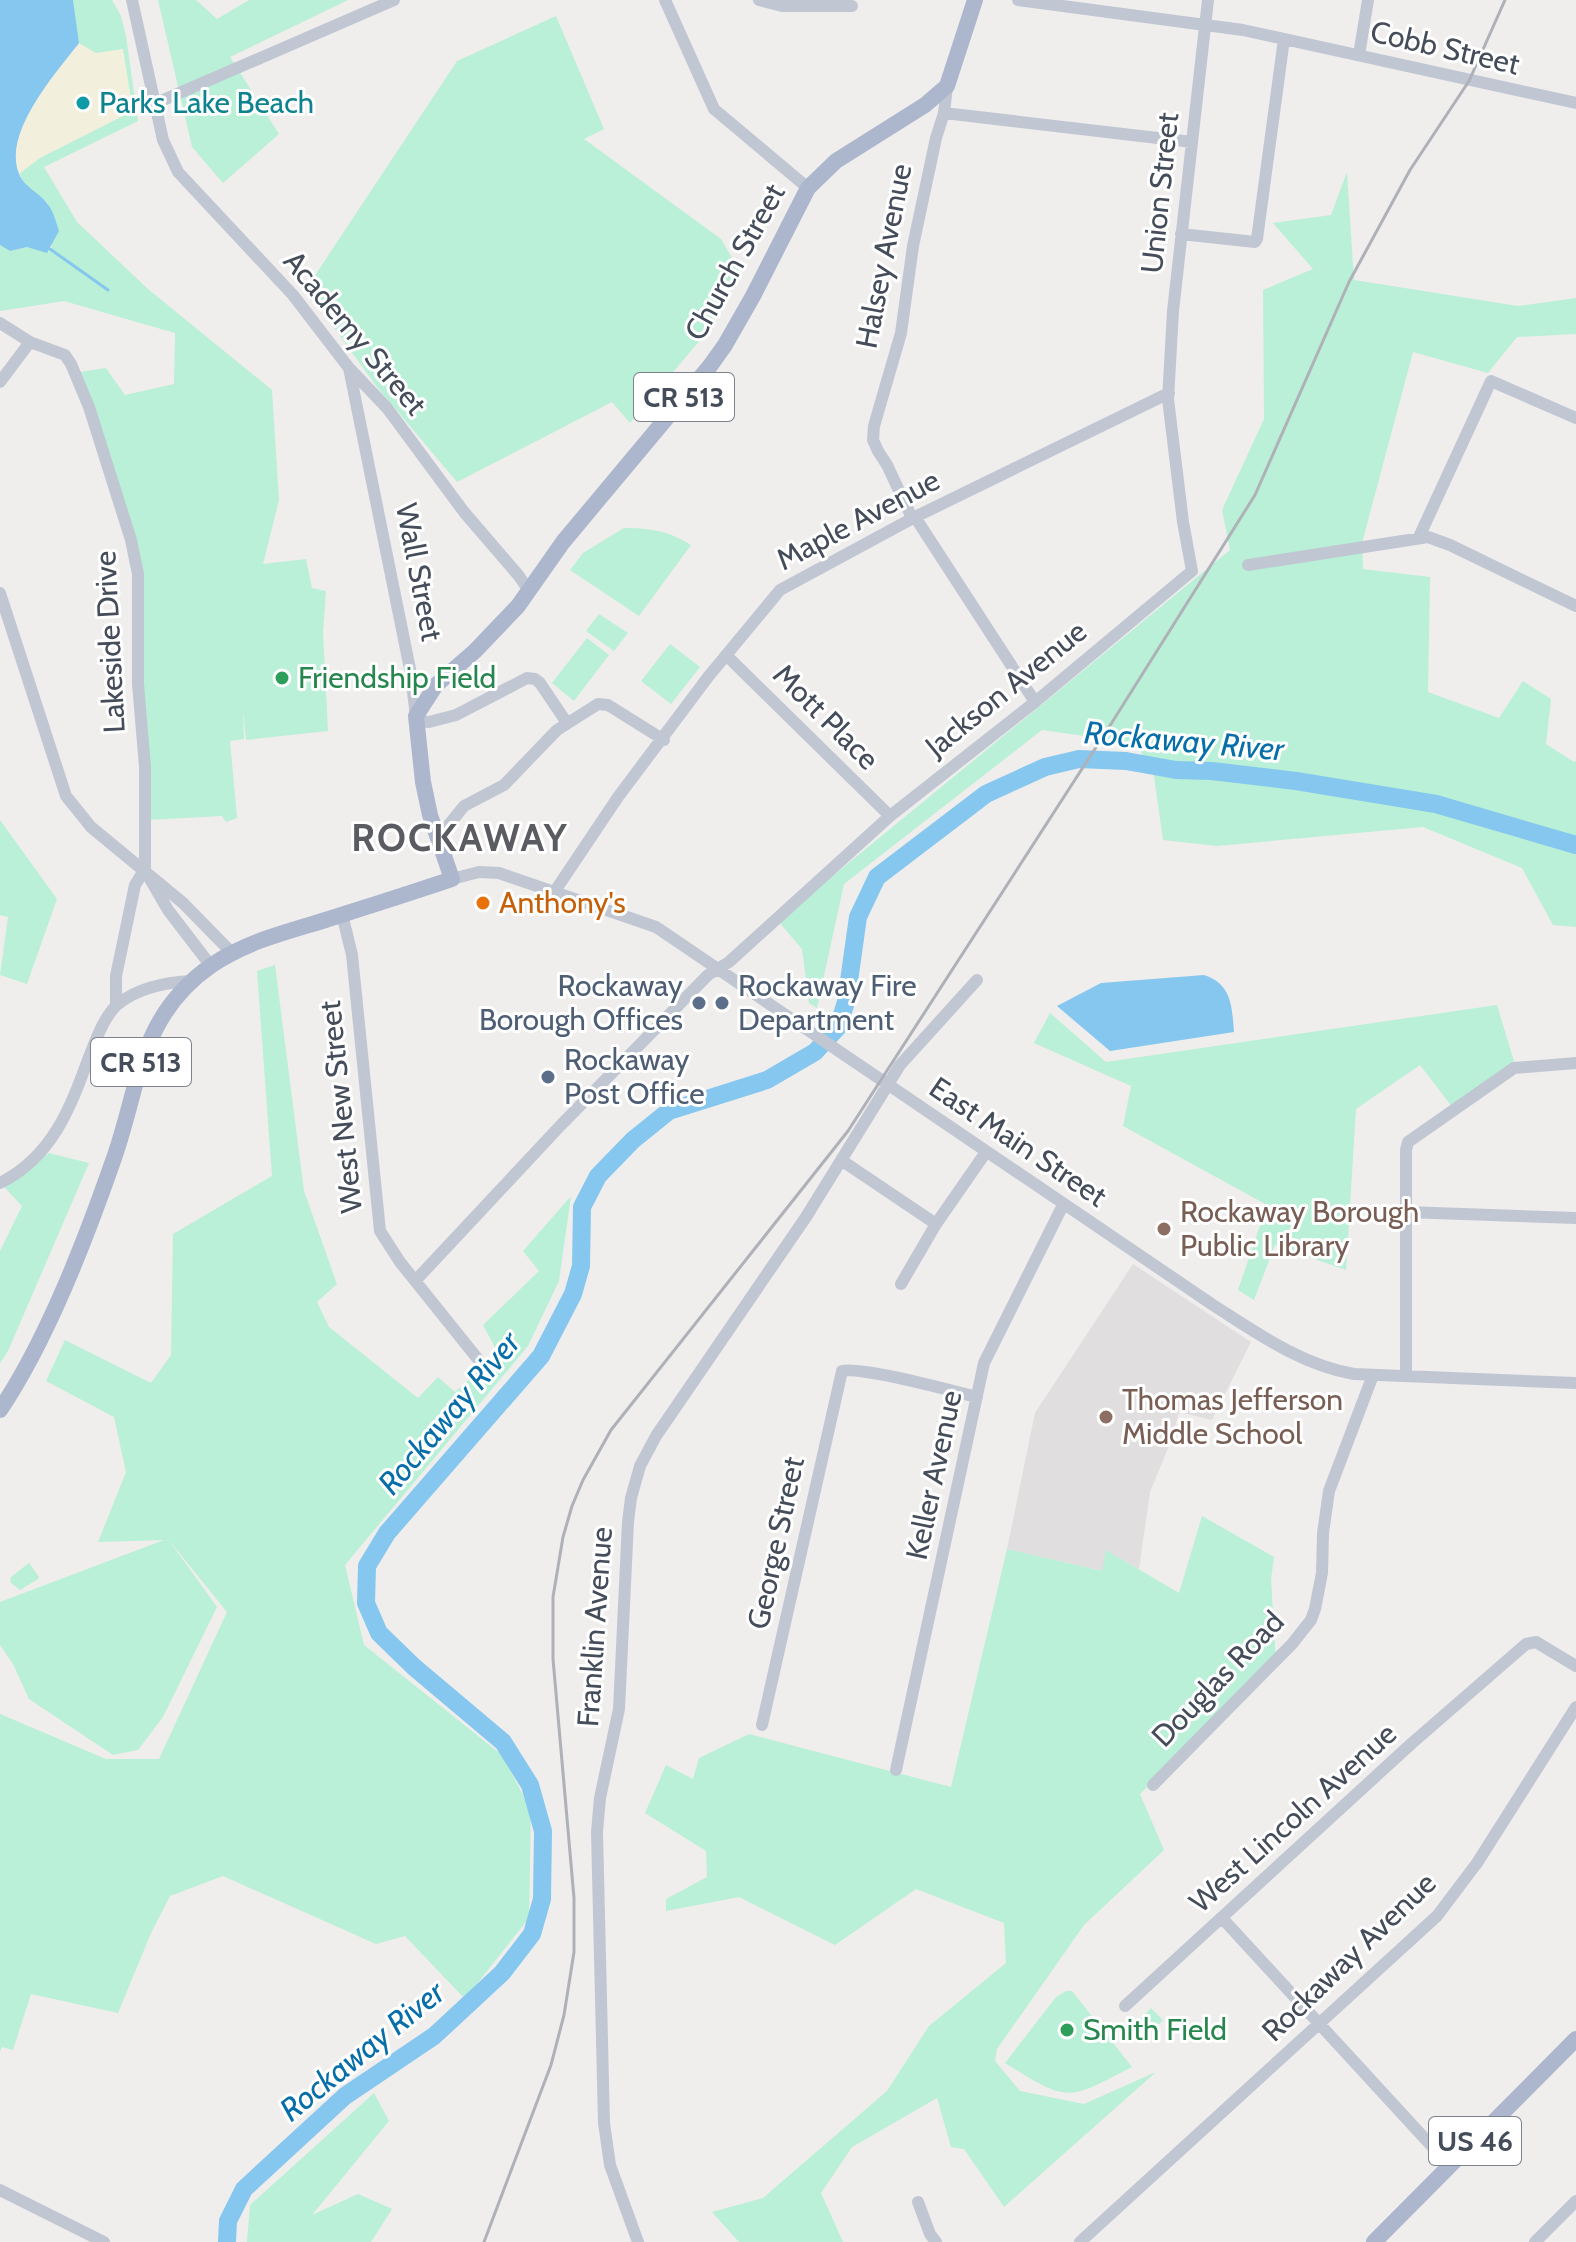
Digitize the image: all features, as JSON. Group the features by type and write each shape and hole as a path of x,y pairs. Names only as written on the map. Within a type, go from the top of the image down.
{"main road":[{"name":"Halsey Avenue","path":"947,86 975,0"},
{"name":"Church Street","path":"417,719 436,685 504,623 563,542 725,345 808,188 836,161 925,105 947,86"},
{"name":"Wall Street","path":"417,719 423,782 430,815 452,879"},
{"name":"CR 513","path":"0,1410 40,1340 100,1198 125,1126 143,1053 176,999 211,966 232,953 276,935 452,879"},
{"name":"US 46","path":"1374,2242 1576,2039"}],"street":[{"name":"Academy Street","path":"132,0 154,104 166,148 178,172 293,295 349,368 383,403 464,512 529,591"},
{"path":"154,104 394,0"},
{"path":"665,0 714,109 808,188"},
{"path":"759,0 782,6 852,6"},
{"name":"Cobb Street","path":"1018,0 1205,23 1576,103"},
{"name":"Union Street","path":"1169,393 1173,311 1208,0"},
{"path":"1359,55 1368,0"},
{"path":"1181,234 1239,241 1255,242 1257,239 1284,39"},
{"name":"Halsey Avenue","path":"947,86 944,113 913,246 901,333 874,426 873,440 914,517 1035,702"},
{"path":"944,113 1192,142"},
{"name":"Lakeside Drive","path":"0,323 30,342 65,355 78,377 131,540 138,574 138,684 145,767 145,869 135,885 116,976 116,1006"},
{"path":"0,382 30,342"},
{"name":"Wall Street","path":"349,368 417,719"},
{"path":"1419,537 1491,381 1576,418"},
{"name":"Maple Avenue","path":"555,891 618,797 726,655 780,590 914,517 1169,393"},
{"name":"Jackson Avenue","path":"416,1280 561,1125 708,975 745,947 890,816 1035,702 1192,571 1183,522 1169,393"},
{"path":"360,421 383,403"},
{"path":"1248,565 1419,537 1450,545 1576,606"},
{"path":"0,593 66,796 91,827 129,860 145,869 232,953"},
{"name":"Mott Place","path":"726,655 890,816"},
{"path":"417,719 429,722 456,715 527,678 540,683 567,723"},
{"path":"412,682 436,685"},
{"path":"439,837 464,806 504,785 567,723 602,702 664,740"},
{"path":"145,869 168,910 211,966"},
{"name":"East Main Street","path":"452,879 488,871 656,927 1063,1205 1213,1305 1305,1360 1334,1371 1373,1375 1576,1383"},
{"name":"West New Street","path":"342,914 352,955 380,1231 400,1262 477,1358"},
{"name":"Franklin Avenue","path":"638,2242 610,2165 604,2123 597,1832 600,1798 621,1690 631,1498 640,1466 656,1436 806,1217 900,1065 977,980"},
{"path":"0,1183 24,1169 53,1140 68,1112 95,1042 116,1006 147,989 171,982 193,981"},
{"path":"1406,1376 1406,1150 1413,1138 1514,1068 1576,1063"},
{"path":"901,1284 936,1224 986,1152"},
{"path":"841,1160 936,1224"},
{"name":"Keller Avenue","path":"896,1770 984,1363 1063,1205"},
{"path":"1406,1212 1576,1218"},
{"name":"George Street","path":"762,1725 842,1371 849,1369 882,1375 977,1397"},
{"name":"Douglas Road","path":"1153,1785 1292,1644 1311,1620 1320,1591 1329,1491 1373,1375"},
{"name":"West Lincoln Avenue","path":"1125,2006 1411,1744 1526,1644 1536,1642 1576,1666"},
{"name":"Rockaway Avenue","path":"1080,2242 1445,1907 1477,1863 1576,1707"},
{"path":"1222,1918 1450,2166"},
{"path":"0,2190 104,2242"},
{"path":"1535,2242 1576,2201"},
{"path":"918,2202 936,2242"}],"shaded area":[{"name":"Thomas Jefferson Middle School","path":"1133,1264 1251,1342 1212,1420 1179,1412 1150,1492 1139,1569 1107,1551 1103,1571 1007,1549 1035,1413"}],"green space":[{"path":"73,0 112,0 121,16 138,121 44,167 77,222 148,289 272,390 279,500 263,564 306,559 312,588 326,591 323,632 328,731 246,740 243,710 244,739 230,741 237,818 226,822 222,816 147,820 142,600 80,372 106,368 125,395 174,384 175,333 64,301 0,311 0,245 10,251 27,247 47,252 52,247 48,203 25,185 16,166 78,43"},
{"path":"158,0 196,0 217,19 249,0 348,0 230,57 279,134 223,183 192,147"},
{"path":"556,16 604,129 584,139 721,239 739,270 701,339 630,423 612,402 457,482 377,387 306,289 457,61"},
{"path":"1347,172 1354,280 1518,306 1576,298 1576,334 1517,337 1488,373 1413,352 1362,543 1363,569 1430,577 1428,692 1499,718 1523,681 1551,699 1546,744 1576,761 1576,927 1553,925 1522,868 1423,827 1217,846 1163,840 1154,776 1136,743 1042,730 844,884 817,1008 809,1003 802,949 778,921 1230,550 1222,510 1264,419 1263,290 1313,269 1273,223 1331,215"},
{"path":"624,528 659,531 691,545 639,616 570,570 583,553"},
{"path":"599,614 628,633 614,651 586,631"},
{"path":"587,638 609,655 574,701 552,683"},
{"path":"670,644 700,667 671,704 641,681"},
{"path":"0,820 57,899 27,984 0,975 8,917 0,915"},
{"path":"275,965 304,1191 337,1284 317,1302 329,1327 418,1398 438,1377 455,1392 498,1353 483,1325 539,1271 523,1251 571,1196 559,1281 528,1346 345,1565 364,1645 502,1755 531,1810 529,1918 465,1999 405,1936 376,1944 223,1876 170,1896 118,2013 31,1994 13,2050 2,2047 0,2051 0,1714 106,1759 159,1759 227,1612 168,1539 217,1607 163,1717 138,1750 113,1755 29,1699 13,1664 0,1645 0,1602 164,1540 98,1542 126,1472 114,1417 46,1381 65,1340 151,1383 171,1355 173,1234 272,1176 257,971"},
{"path":"1497,1005 1516,1068 1453,1108 1420,1065 1356,1109 1346,1270 1275,1245 1254,1300 1238,1290 1267,1205 1123,1126 1131,1086 1034,1043 1050,1013 1106,1062"},
{"path":"49,1153 89,1163 8,1351 0,1363 0,1251 22,1206 4,1187"},
{"path":"1202,1516 1274,1557 1271,1579 1276,1662 1140,1794 1164,1850 1084,1925 997,2049 995,2061 1020,2091 1084,2104 1156,2072 1004,2207 964,2149 951,2147 937,2098 852,2147 821,2193 843,2242 739,2242 712,2212 763,2198 887,2091 929,2026 1006,1963 1004,1923 916,1889 835,1945 739,1897 666,1911 666,1899 707,1877 706,1851 645,1813 666,1765 693,1779 699,1758 749,1734 951,1787 1007,1549 1102,1571 1106,1550 1179,1593"},
{"path":"29,1563 39,1577 20,1590 10,1582 11,1577"},
{"name":"Smith Field","path":"1072,1991 1132,2067 1093,2086 1068,2093 1043,2085 1005,2063 1056,1997"},
{"path":"1151,2008 1163,2020 1153,2030 1147,2031 1139,2020"},
{"path":"374,2093 389,2121 312,2215 358,2194 392,2209 371,2242 247,2242 250,2205"}],"sand":[{"name":"Parks Lake Beach","path":"79,43 96,53 123,49 133,111 40,158 19,174 16,157 24,122 33,104"}],"water":[{"path":"0,0 73,0 79,43 33,105 18,142 16,160 20,176 48,205 59,231 47,253 27,247 10,251 0,245"},
{"path":"1204,975 1225,990 1231,1005 1234,1032 1110,1051 1057,1006 1101,983"}],"waterway":[{"path":"50,249 108,290"},
{"name":"Rockaway River","path":"227,2242 228,2221 244,2189 345,2096 434,2036 502,1973 532,1934 542,1899 543,1831 530,1785 503,1742 414,1667 379,1633 366,1603 367,1566 387,1533 541,1356 573,1294 581,1266 582,1207 598,1176 633,1140 669,1111 767,1080 815,1052 838,1027 846,1002 858,917 877,877 986,794 1045,767 1079,759 1126,761 1176,770 1296,781 1436,804 1576,845"}],"railway":[{"path":"484,2242 551,2065 564,2015 574,1952 574,1898 553,1659 553,1597 563,1537 583,1480 611,1430 848,1131 1255,495 1349,282 1410,170 1469,81 1505,0"}],"place":[{"name":"Parks Lake Beach","path":"83,103"},
{"name":"Friendship Field","path":"282,678"},
{"name":"Anthony's","path":"483,903"},
{"name":"Rockaway Borough Offices","path":"699,1003"},
{"name":"Rockaway Fire Department","path":"722,1003"},
{"name":"Rockaway Post Office","path":"548,1077"},
{"name":"Rockaway Borough Public Library","path":"1164,1229"},
{"name":"Thomas Jefferson Middle School","path":"1106,1417"},
{"name":"Smith Field","path":"1067,2030"}],"district":[{"name":"ROCKAWAY","path":"460,838"}]}
